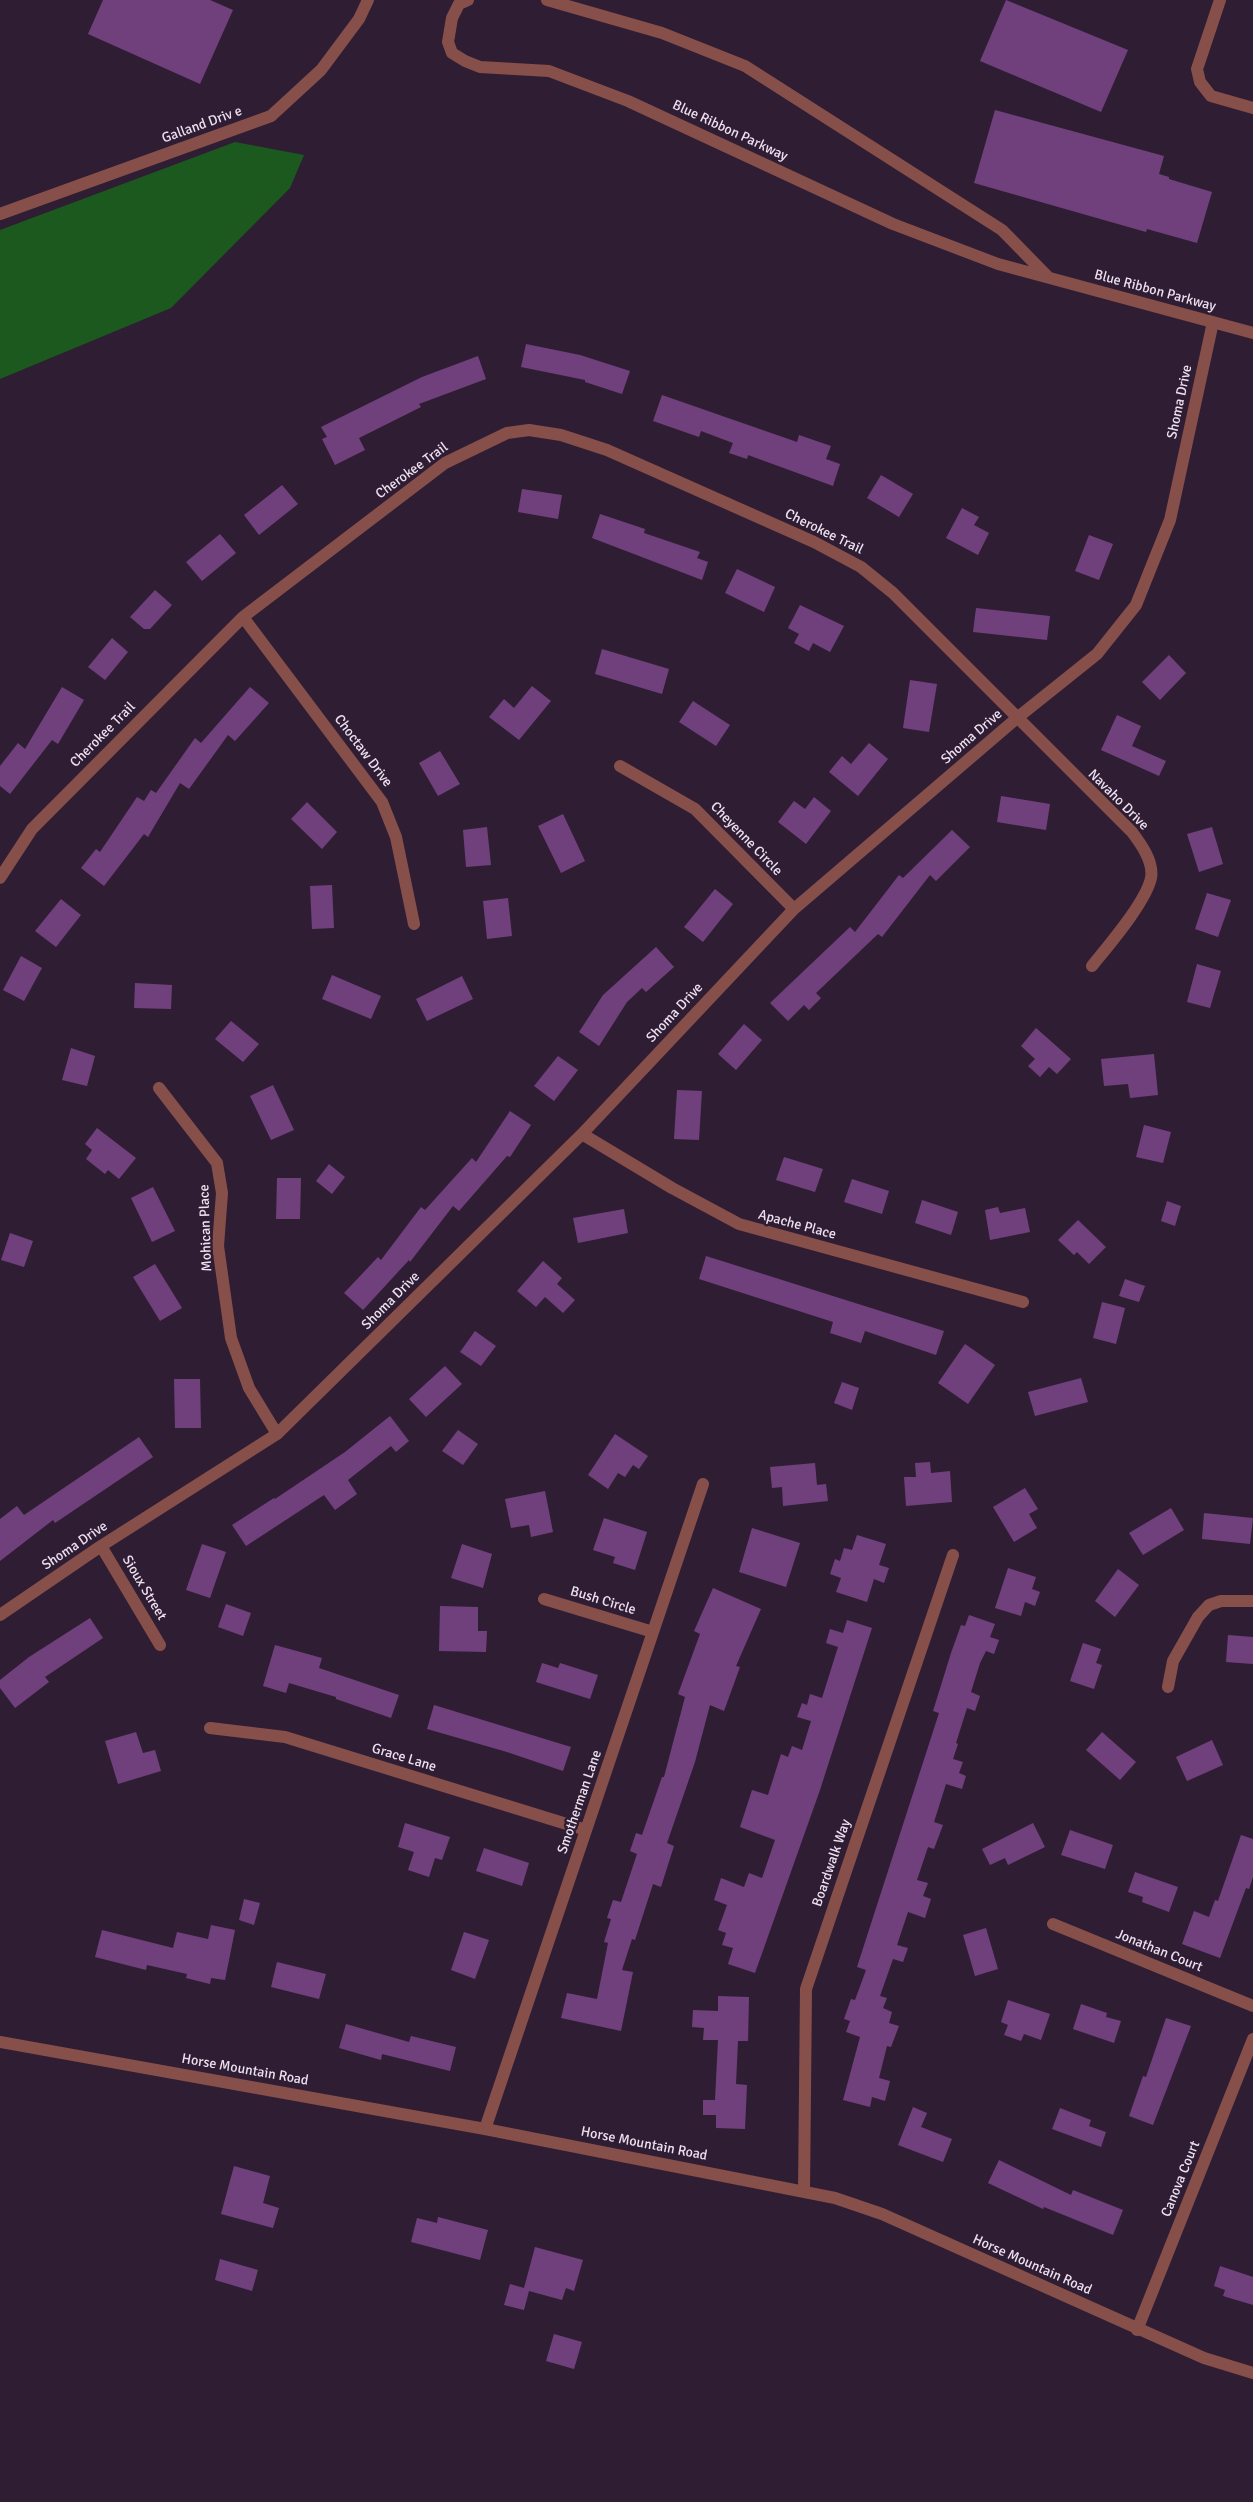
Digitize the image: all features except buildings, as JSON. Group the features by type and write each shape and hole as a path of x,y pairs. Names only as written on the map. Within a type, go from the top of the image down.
{"street":[{"name":"Galland Driv e","path":"0,214 271,116 321,70 360,19 368,0"},
{"name":"Blue Ribbon Parkway","path":"468,0 459,4 452,18 448,42 452,53 466,62 480,67 549,70 628,101 893,224 998,264 1253,334"},
{"path":"547,0 662,33 745,66 1002,230 1048,278"},
{"path":"1220,0 1197,69 1200,82 1211,96 1253,108"},
{"name":"Shoma Drive","path":"0,1615 101,1546 277,1434 582,1134 794,909 1017,718 1097,654 1136,605 1170,520 1213,322"},
{"name":"Cherokee Trail","path":"0,878 32,829 243,617 445,463 507,433 530,430 561,435 607,450 814,542 861,567 893,593 1017,718"},
{"name":"Choctaw Drive","path":"243,617 382,802 396,838 414,924"},
{"name":"Navaho Drive","path":"1017,718 1132,832 1144,848 1151,870 1151,879 1144,895 1119,932 1092,966"},
{"name":"Cheyenne Circle","path":"620,766 695,809 794,909"},
{"name":"Mohican Place","path":"159,1088 217,1163 222,1193 218,1246 231,1338 249,1388 277,1434"},
{"name":"Apache Place","path":"582,1134 672,1188 739,1224 1023,1302"},
{"name":"Smotherman Lane","path":"485,2129 703,1484"},
{"name":"Sioux Street","path":"101,1546 160,1645"},
{"name":"Boardwalk Way","path":"804,2192 806,1989 953,1556"},
{"name":"Bush Circle","path":"544,1599 653,1632"},
{"path":"1168,1687 1173,1661 1198,1617 1209,1605 1221,1601 1253,1601"},
{"name":"Grace Lane","path":"210,1728 285,1737 586,1830"},
{"name":"Jonathan Court","path":"1053,1924 1253,2006"},
{"name":"Canova Court","path":"1137,2330 1253,2039"},
{"name":"Horse Mountain Road","path":"0,2042 485,2129 835,2198 882,2214 1137,2330 1204,2358 1253,2373"}],"green space":[{"path":"235,142 304,155 290,188 171,308 0,379 0,230"}]}
